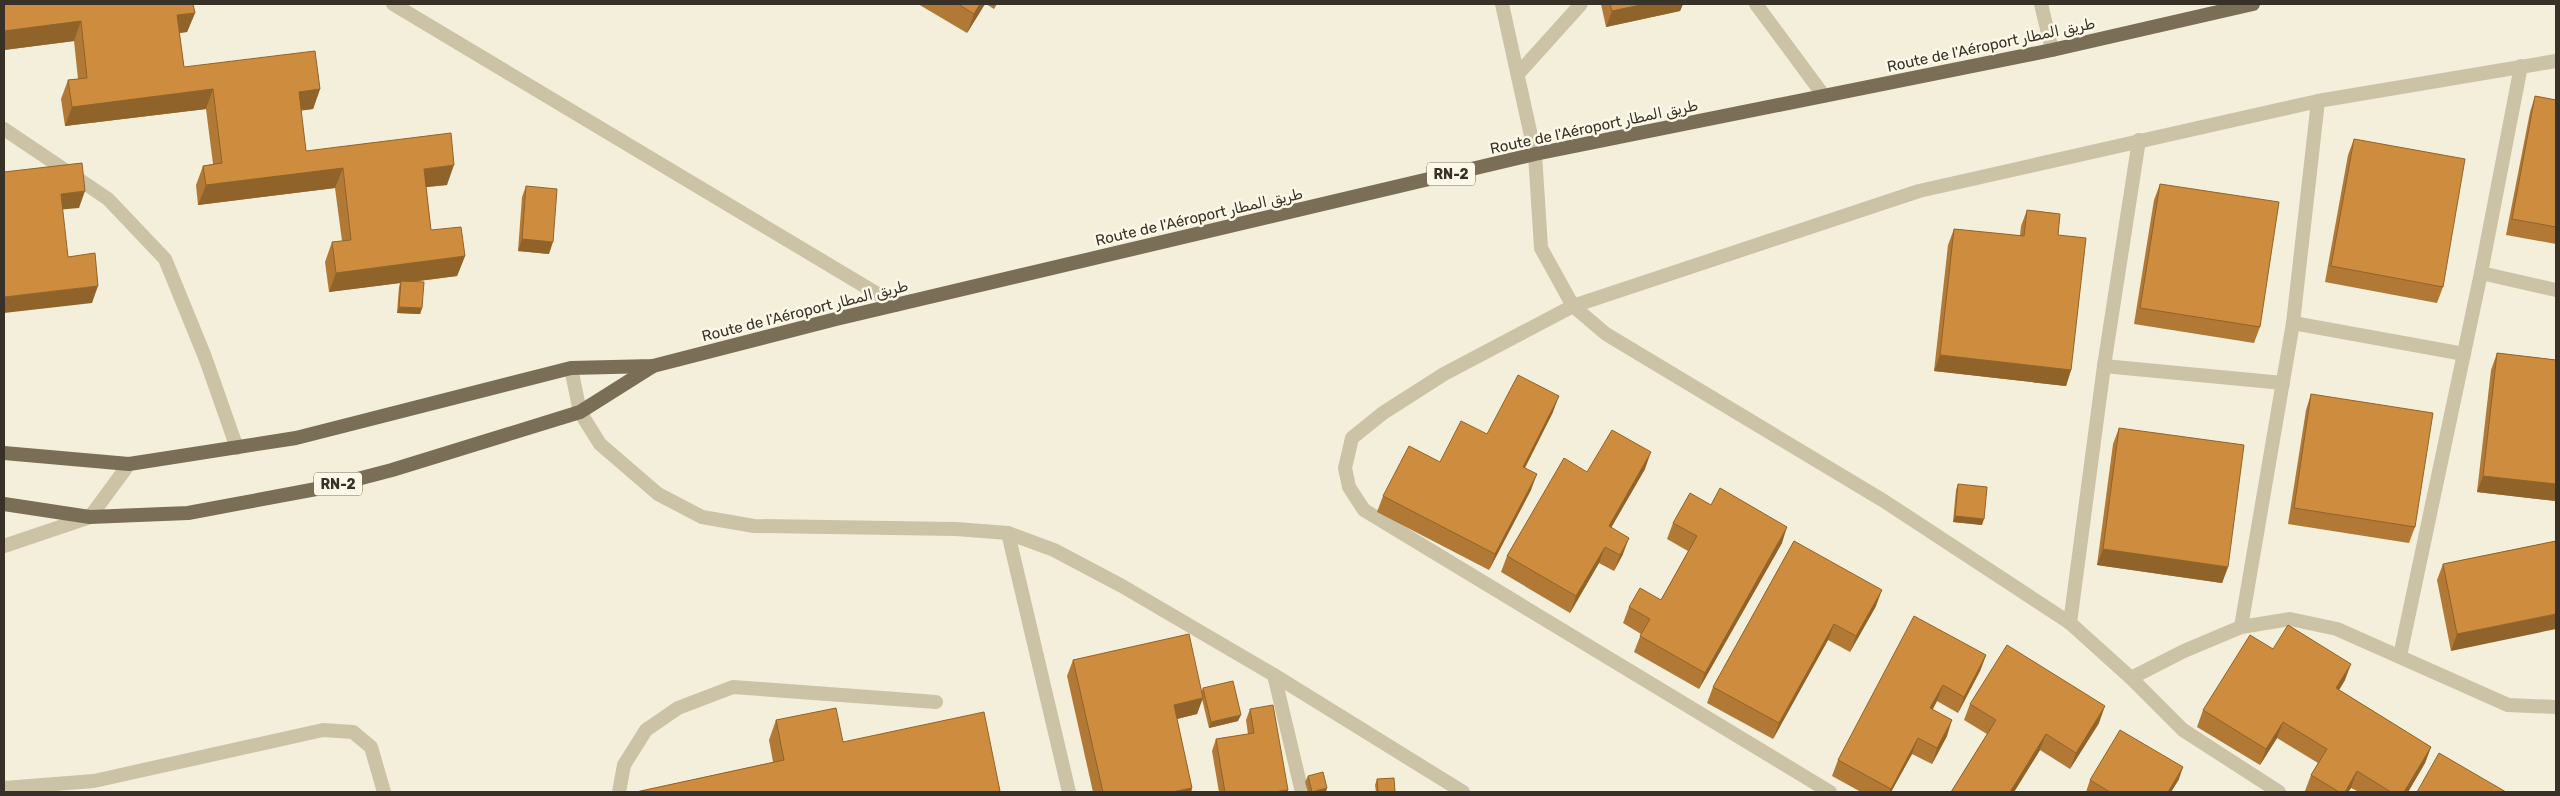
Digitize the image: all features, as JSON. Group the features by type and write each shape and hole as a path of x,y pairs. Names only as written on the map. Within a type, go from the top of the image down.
{"main road":[{"name":"Route de l'Aéroport طريق المطار","path":"653,366 896,306 1535,154 2052,50 2253,4"},
{"name":"RN-2","path":"4,453 129,464 296,438 571,368 653,366"},
{"name":"RN-2","path":"4,504 90,517 188,514 327,487 392,470 580,412 653,366"}],"street":[{"path":"394,4 896,306"},
{"path":"1502,4 1535,154 1541,248 1573,306 1606,334 1884,501 2070,623 2131,678 2183,730 2279,792"},
{"path":"1518,74 1581,4"},
{"path":"1756,4 1824,96"},
{"path":"2041,4 2052,50"},
{"path":"1830,792 1364,510 1348,487 1345,468 1352,438 1383,413 1444,374 1573,306 1919,191 2318,101 2556,61"},
{"path":"2400,656 2482,273 2522,66"},
{"path":"2241,627 2293,323 2318,101"},
{"path":"4,129 108,199 165,259 205,357 237,448"},
{"path":"2070,623 2104,366 2139,140"},
{"path":"2482,273 2556,290"},
{"path":"2293,323 2464,354"},
{"path":"2104,366 2283,383"},
{"path":"571,368 580,412 600,444 658,494 702,517 754,526 956,529 1008,532 1054,550 1122,586 1274,675 1463,792"},
{"path":"4,546 90,517 129,464"},
{"path":"1008,532 1069,792"},
{"path":"2131,678 2184,651 2241,627 2290,619 2337,629 2508,705 2556,707"},
{"path":"1274,675 1302,792"},
{"path":"619,792 624,765 646,730 678,708 733,688 936,702"},
{"path":"5,787 94,781 323,730 353,732 371,747 384,792"}],"building":[{"path":"4,4 193,4 195,13 177,15 184,67 315,51 320,89 299,92 306,151 451,133 454,165 424,169 431,230 461,227 465,256 336,273 332,242 351,240 343,168 206,185 203,166 222,163 213,89 72,107 68,80 87,78 81,21 4,31"},
{"path":"958,4 980,4 974,14"},
{"path":"1610,4 1645,4 1612,11"},
{"path":"2535,96 2556,100 2556,227 2512,219"},
{"path":"2354,139 2465,159 2443,287 2331,266"},
{"path":"82,163 85,191 61,194 68,257 95,253 98,286 4,297 4,172"},
{"path":"2160,184 2279,202 2260,327 2140,308"},
{"path":"526,186 557,189 553,242 522,239"},
{"path":"2027,210 2060,214 2058,235 2086,238 2071,370 1940,355 1954,229 2024,236"},
{"path":"401,281 424,282 422,308 399,307"},
{"path":"2497,353 2556,360 2556,484 2483,476"},
{"path":"1518,375 1559,396 1523,467 1537,474 1495,554 1383,496 1409,446 1440,462 1461,421 1487,434"},
{"path":"2311,394 2433,413 2415,527 2294,508"},
{"path":"2119,428 2244,445 2228,567 2103,549"},
{"path":"1612,430 1651,452 1609,526 1629,538 1620,555 1605,547 1576,596 1507,556 1564,458 1587,472"},
{"path":"1958,484 1987,487 1984,519 1955,516"},
{"path":"1720,488 1787,527 1705,673 1640,636 1650,619 1629,607 1640,588 1661,600 1697,536 1673,523 1690,493 1711,505"},
{"path":"1794,541 1882,590 1856,636 1834,624 1779,723 1713,687"},
{"path":"2556,541 2556,614 2457,634 2443,564"},
{"path":"1914,616 1986,655 1964,697 1943,685 1930,708 1952,720 1937,748 1918,738 1891,789 1838,760"},
{"path":"2288,625 2351,664 2336,688 2431,747 2404,792 2391,792 2357,771 2345,792 2339,792 2311,775 2327,749 2283,722 2266,749 2203,710 2250,635 2273,649"},
{"path":"1189,634 1203,698 1174,705 1192,788 1172,792 1103,792 1073,660"},
{"path":"2007,645 2105,706 2076,753 2046,734 2010,792 1951,792 1996,720 1970,704"},
{"path":"1233,681 1241,715 1211,722 1203,688"},
{"path":"1273,705 1288,790 1273,792 1225,792 1216,739 1254,733 1250,709"},
{"path":"836,708 843,742 984,712 1000,791 636,792 784,760 776,720"},
{"path":"2120,730 2183,767 2168,792 2110,792 2090,780"},
{"path":"2439,753 2506,792 2417,792"},
{"path":"1323,772 1327,788 1312,792 1308,776"},
{"path":"1394,778 1395,792 1378,792 1377,779"}]}
